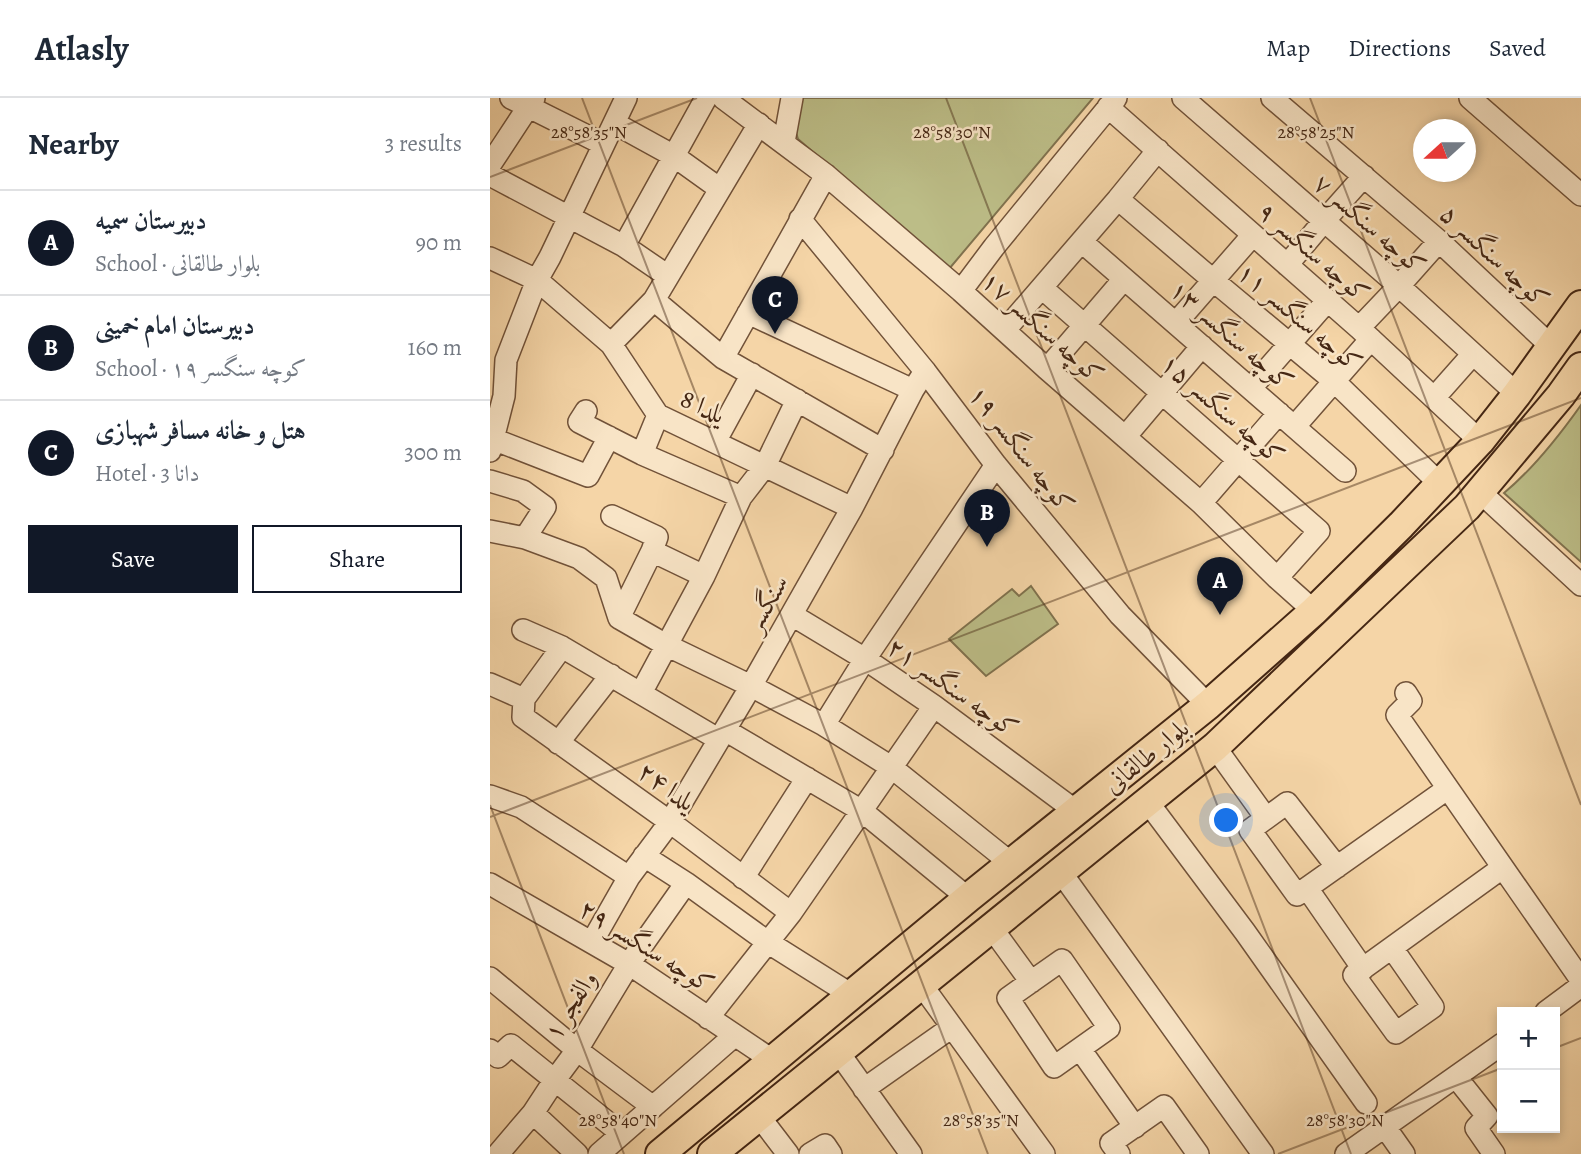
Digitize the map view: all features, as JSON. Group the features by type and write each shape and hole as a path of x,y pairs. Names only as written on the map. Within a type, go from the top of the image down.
{"main road":[{"name":"بلوار طالقانی","path":"660,1154 968,898 1208,705 1314,611 1480,440 1581,305"},
{"name":"بلوار طالقانی","path":"712,1154 1215,747 1474,500 1581,368"},
{"path":"1440,484 1474,500"}],"street":[{"path":"609,437 588,475 492,445 504,396 506,360 537,281 626,98"},
{"path":"624,246 706,98"},
{"name":"کوچه سنگسر ۱۷","path":"723,98 826,174 961,291 1201,503 1314,611"},
{"path":"784,142 792,98"},
{"name":"کوچه سنگسر ۷","path":"1183,98 1399,286 1517,394"},
{"name":"کوچه سنگسر ۵","path":"1272,98 1439,241 1552,347"},
{"path":"1470,98 1581,195"},
{"path":"603,144 524,101 492,162 568,217 624,246 668,276"},
{"path":"961,291 1112,103"},
{"name":"کوچه سنگسر ۹","path":"1112,103 1158,150 1252,236 1328,300 1480,440"},
{"path":"614,123 674,156 720,189"},
{"path":"611,344 654,300 759,124"},
{"path":"1005,330 1158,150"},
{"path":"723,358 826,174"},
{"path":"1287,265 1364,176"},
{"name":"کوچه سنگسر ۱۱","path":"1118,200 1334,381 1440,484"},
{"name":"کوچه سنگسر ۱۹","path":"800,219 925,370 996,465 1120,615 1208,705"},
{"path":"1176,323 1252,236"},
{"path":"1201,503 1239,460 1334,381 1399,286 1439,241"},
{"name":"کوچه سنگسر ۱۳","path":"1082,242 1345,471"},
{"name":"یلدا 8","path":"490,258 537,281 611,344 658,415 852,508"},
{"path":"1047,369 1124,279"},
{"name":"کوچه سنگسر ۱۵","path":"1042,288 1319,531 1277,578"},
{"path":"654,300 723,358 883,450"},
{"path":"1251,388 1328,300"},
{"path":"748,313 913,390"},
{"path":"1125,437 1202,346"},
{"path":"1434,398 1473,354"},
{"name":"سنگسر","path":"592,942 629,877 670,822 751,686 852,508 925,370"},
{"path":"715,442 752,374"},
{"path":"641,693 704,576 741,497 765,466 797,400"},
{"path":"586,411 579,422 642,454 741,497"},
{"path":"642,454 658,415"},
{"path":"824,725 865,659 996,465"},
{"path":"490,481 523,491 545,507 525,538"},
{"path":"1474,500 1581,586"},
{"path":"612,516 657,537 619,618"},
{"path":"490,531 525,538 579,558 606,578 619,618 666,645 824,725 891,766 1012,864"},
{"path":"652,551 704,576"},
{"name":"کوچه سنگسر ۲۱","path":"792,615 865,659 934,706 1077,812"},
{"path":"523,630 562,647 641,693 807,778 862,811 968,898"},
{"path":"490,684 524,699 562,647"},
{"path":"558,743 611,676"},
{"path":"1406,693 1411,701 1397,715 1581,980"},
{"name":"یلدا ۲۴","path":"524,699 523,717 791,913"},
{"path":"708,1018 791,913 934,706"},
{"path":"1215,747 1266,818"},
{"path":"743,877 807,778"},
{"path":"1337,867 1287,803 1250,830 1297,895 1312,885 1447,789"},
{"path":"1147,801 1302,1011 1366,1103"},
{"path":"493,803 521,807 629,877"},
{"path":"644,856 687,883 769,943 850,995"},
{"path":"1312,885 1342,928 1376,959 1502,868"},
{"path":"1060,871 1263,1154"},
{"name":"والفجر ۱","path":"498,1154 533,1114 577,1050 629,964 687,883"},
{"path":"490,908 495,886"},
{"name":"کوچه سنگسر ۲۹","path":"495,886 629,964 772,1060"},
{"path":"991,927 1031,982"},
{"path":"1062,960 1109,1028 1054,1067 1008,998 1031,982 1062,960"},
{"path":"490,978 577,1050 653,1107"},
{"path":"921,984 1044,1154"},
{"path":"1553,1007 1581,986"},
{"path":"864,1089 952,1027"},
{"path":"599,1154 734,1036"},
{"path":"490,1050 498,1057 511,1045 622,1135"},
{"path":"1346,1154 1497,1048"},
{"path":"1080,1049 1135,1127"},
{"path":"839,1053 911,1154"},
{"path":"1455,1077 1487,1116 1476,1128 1494,1154"},
{"path":"1119,1154 1111,1143 1164,1106 1198,1154"},
{"path":"533,1114 577,1154"},
{"path":"759,1116 788,1154"},
{"path":"1385,1127 1404,1154"},
{"path":"810,1154 825,1145 831,1154"}],"green space":[{"path":"795,98 1093,98 949,269 798,139 791,117"},
{"path":"1581,405 1581,562 1504,493 1545,452"},
{"path":"1031,586 1058,624 986,676 949,639 1012,589 1019,596"}],"place":[{"name":"هتل و خانه مسافر شهبازی","path":"775,334"},
{"name":"دبیرستان امام خمینی","path":"987,547"},
{"name":"دبیرستان سمیه","path":"1220,615"}]}
